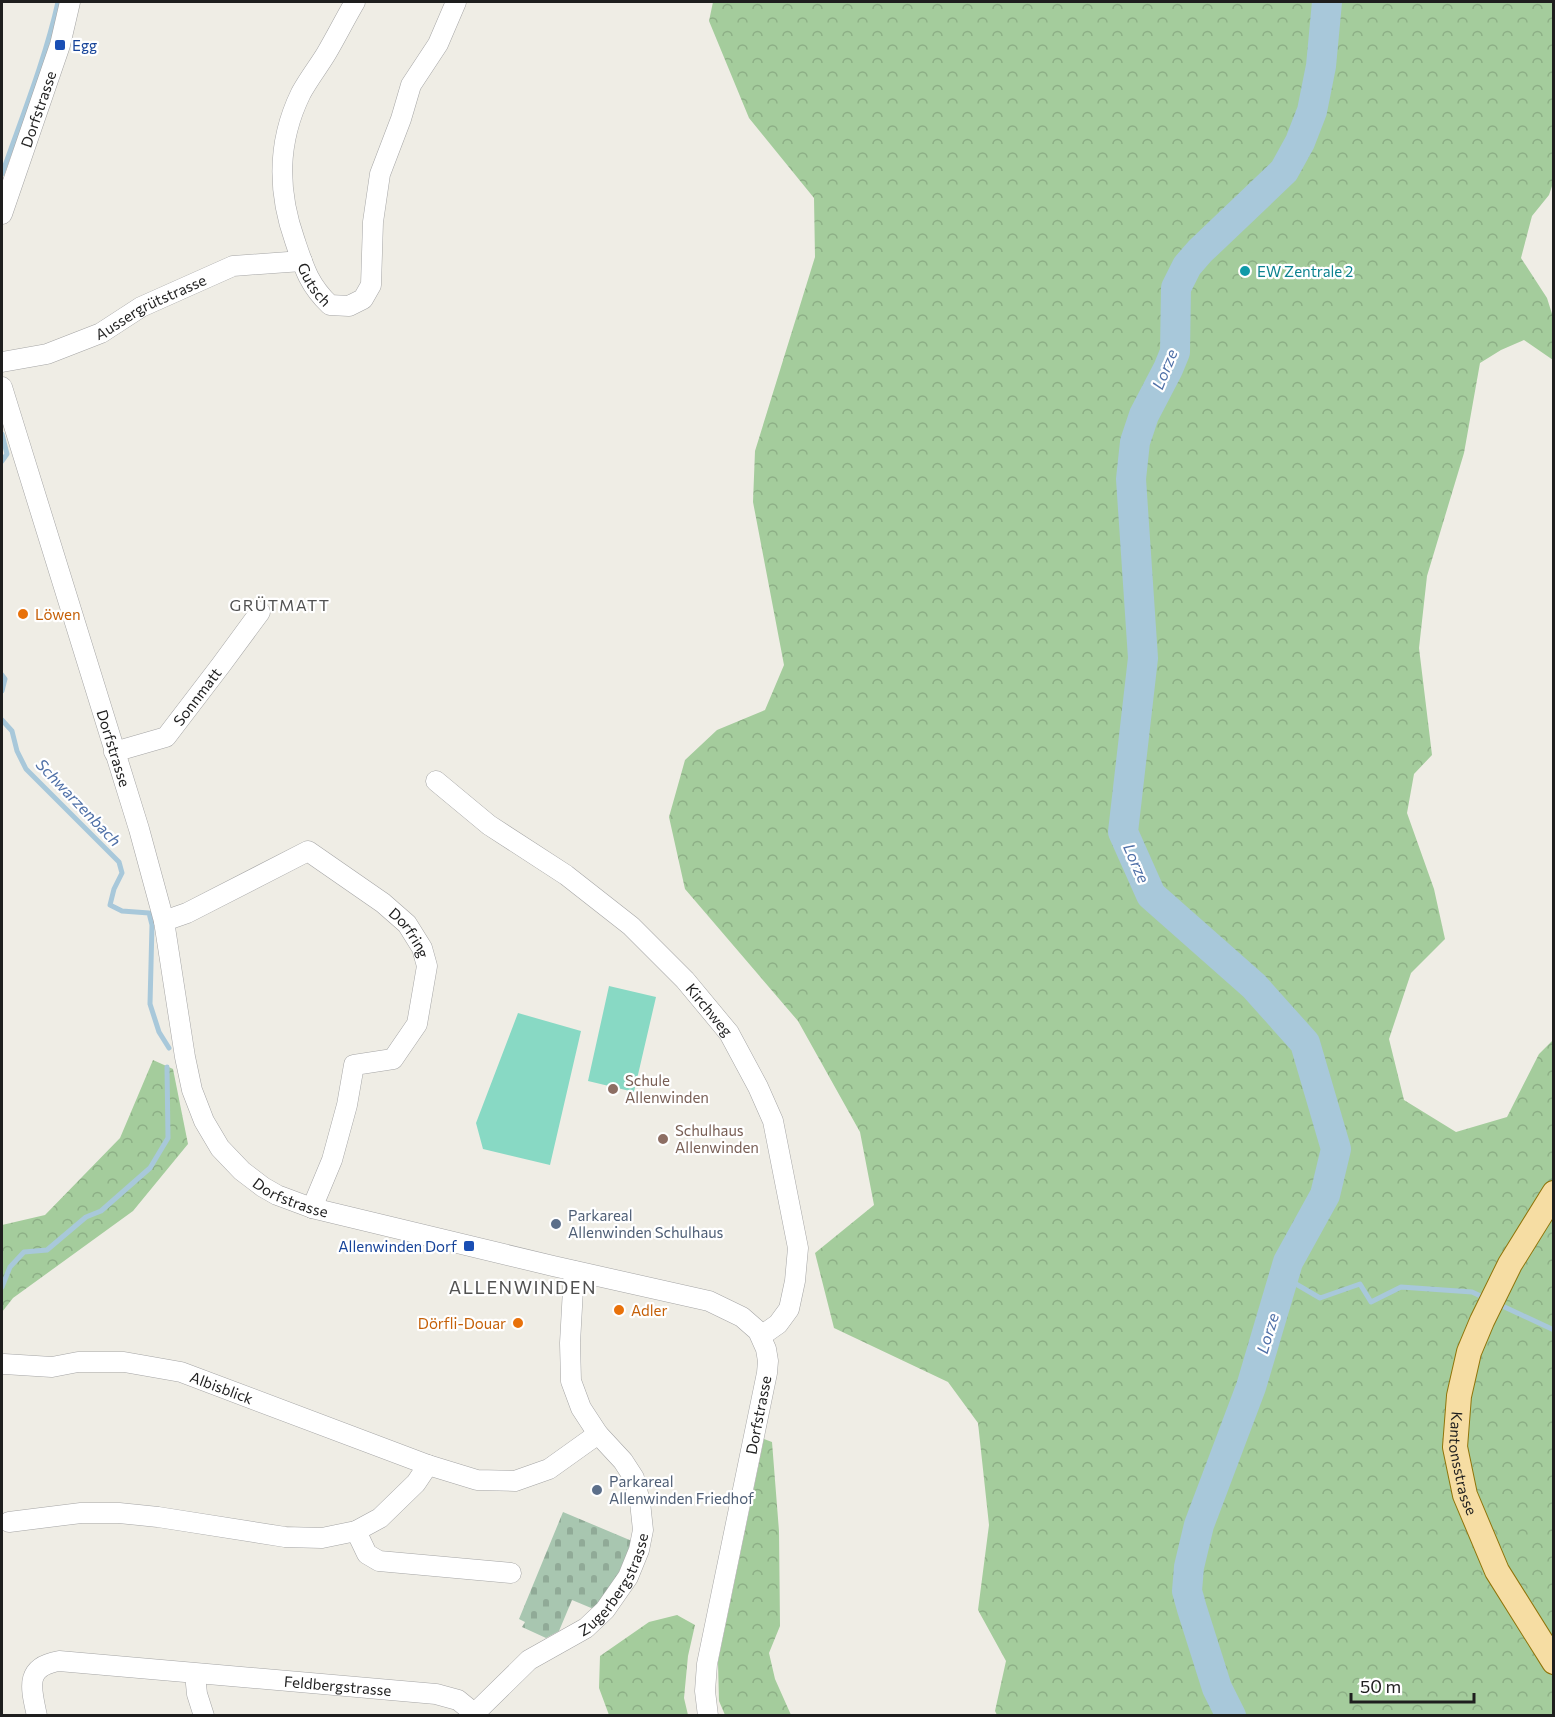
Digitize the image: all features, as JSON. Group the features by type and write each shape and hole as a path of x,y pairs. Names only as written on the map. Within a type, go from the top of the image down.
{"main road":[{"name":"Kantonsstrasse","path":"1554,1193 1510,1264 1469,1353 1459,1396 1455,1447 1465,1495 1497,1571 1554,1662"}],"street":[{"name":"Dorfstrasse","path":"2,214 60,45 70,2"},
{"name":"Gutsch","path":"355,2 337,36 301,93 285,135 281,178 290,226 305,272 317,293 330,305 349,306 363,299 371,285 373,222 380,174 402,119 411,85 438,44 456,2"},
{"name":"Aussergrütstrasse","path":"2,362 47,354 101,333 141,307 233,266 302,261"},
{"name":"Dorfstrasse","path":"2,387 139,829 164,921 192,1090 204,1121 220,1148 242,1171 263,1187 312,1209 709,1301 742,1317 761,1336 767,1354 767,1373 707,1664 705,1691 708,1716"},
{"name":"Sonnmatt","path":"114,752 166,737 260,612"},
{"name":"Kirchweg","path":"436,781 489,825 566,875 631,926 685,980 729,1033 758,1087 773,1122 798,1248 795,1281 789,1309 778,1324 761,1336"},
{"name":"Dorfring","path":"164,921 187,913 308,852 383,903 407,924 422,948 427,966 417,1024 393,1059 354,1065 347,1105 332,1161 312,1209"},
{"name":"Zugerbergstrasse","path":"473,1714 529,1660 586,1628 605,1610 628,1577 639,1551 643,1530 640,1502 634,1479 623,1461 598,1434 581,1408 571,1381 570,1344 574,1271"},
{"name":"Albisblick","path":"4,1364 52,1367 78,1362 124,1362 181,1372 428,1465 477,1480 515,1481 549,1470 598,1434"},
{"path":"9,1522 81,1513 119,1513 285,1537 322,1538 356,1531 380,1518 416,1483 428,1465"},
{"path":"356,1531 366,1554 379,1561 511,1573"},
{"name":"Feldbergstrasse","path":"37,1716 31,1689 34,1675 45,1664 59,1661 436,1694 458,1700 473,1714"},
{"path":"195,1674 197,1694 204,1716"}],"green space":[{"path":"713,2 1553,2 1553,183 1549,195 1532,216 1521,258 1547,298 1553,317 1553,360 1524,340 1480,363 1464,453 1427,576 1419,648 1432,755 1414,774 1407,813 1434,889 1445,939 1411,973 1389,1039 1404,1100 1456,1132 1507,1117 1539,1054 1553,1040 1553,1715 997,1715 995,1711 1006,1661 978,1610 989,1525 978,1423 948,1382 834,1328 815,1253 874,1205 860,1132 798,1021 685,889 669,817 685,760 717,730 765,710 784,665 753,502 755,451 815,257 814,198 749,118 709,21"},
{"path":"609,986 656,997 634,1092 588,1081"},
{"path":"518,1013 581,1031 550,1165 483,1149 476,1123"},
{"path":"153,1060 173,1069 188,1144 133,1211 13,1298 2,1312 2,1225 45,1215 120,1138"},
{"path":"764,1439 772,1442 779,1531 780,1626 769,1653 775,1679 791,1715 725,1715 719,1701 718,1662"},
{"path":"563,1512 632,1541 614,1584 596,1610 572,1600 559,1631 546,1638 522,1627 525,1622 519,1619"},
{"path":"677,1615 695,1625 688,1656 684,1698 688,1715 609,1715 599,1688 600,1656 649,1622"}],"waterway":[{"name":"Schwarzenbach","path":"2,174 40,67 58,2"},
{"name":"Lorze","path":"1231,1716 1217,1688 1192,1609 1187,1591 1189,1567 1199,1525 1251,1387 1288,1262 1325,1195 1336,1149 1305,1043 1254,986 1151,895 1123,832 1143,658 1131,479 1135,442 1144,415 1175,352 1176,288 1187,266 1200,251 1284,171 1300,142 1312,111 1321,66 1327,2"},
{"name":"Schwarzenbach","path":"2,434 7,454 2,461"},
{"name":"Schwarzenbach","path":"2,675 5,679 2,691"},
{"name":"Schwarzenbach","path":"2,720 12,731 17,751 26,769 119,862 122,873 114,889 110,905 122,911 149,913 152,925 150,1004 159,1032 169,1048"},
{"name":"Schwarzenbach","path":"2,1287 10,1267 24,1252 47,1250 86,1217 101,1211 150,1168 168,1138 167,1067"},
{"path":"1284,1277 1320,1298 1360,1284 1371,1302 1401,1287 1472,1292 1487,1299"},
{"path":"1498,1304 1554,1330"}],"place":[{"name":"Egg","path":"60,45"},
{"name":"EW Zentrale 2","path":"1245,271"},
{"name":"Löwen","path":"23,614"},
{"name":"Schule Allenwinden","path":"613,1089"},
{"name":"Schulhaus Allenwinden","path":"663,1139"},
{"name":"Parkareal Allenwinden Schulhaus","path":"556,1224"},
{"name":"Allenwinden Dorf","path":"469,1246"},
{"name":"Adler","path":"619,1310"},
{"name":"Dörfli-Douar","path":"518,1323"},
{"name":"Parkareal Allenwinden Friedhof","path":"597,1490"}],"district":[{"name":"GRÜTMATT","path":"280,604"},
{"name":"ALLENWINDEN","path":"523,1287"}]}
